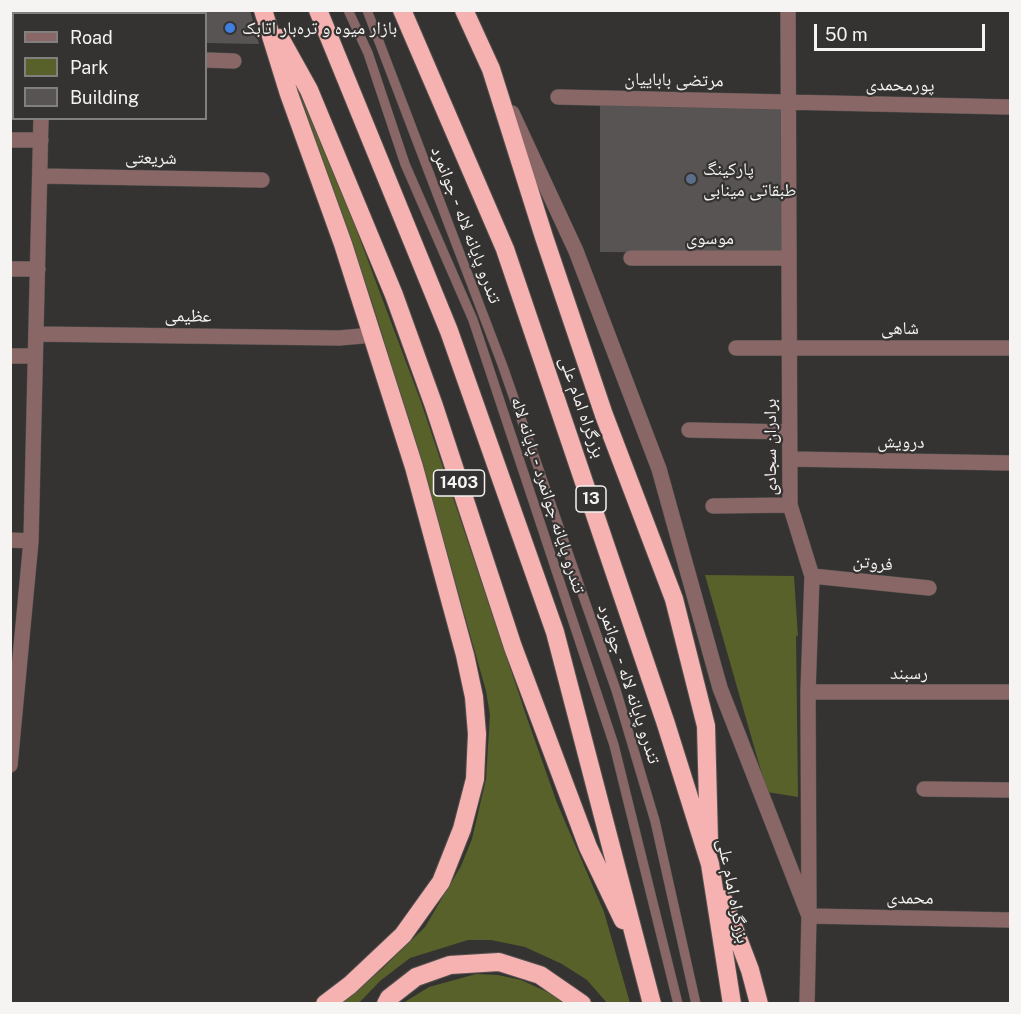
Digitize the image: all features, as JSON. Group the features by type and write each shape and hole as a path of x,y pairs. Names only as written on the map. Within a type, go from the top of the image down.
{"highway":[{"path":"264,10 289,94 373,334 414,467 465,655 474,697 477,735 475,778 462,829 441,882 403,935 350,985 325,1004"},
{"name":"1403","path":"264,10 309,90 394,295 434,406 513,647 588,847 642,960"},
{"path":"318,10 450,331 555,632 652,1004"},
{"name":"بزرگراه امام علی","path":"402,10 505,249 666,724 710,864 732,1004"},
{"path":"464,10 491,69 604,415 674,599 706,726 710,864 750,970 759,1004"},
{"path":"386,1004 389,998 416,977 450,965 499,962 540,975 582,1004"}],"street":[{"name":"برادران سجادی","path":"788,10 790,505 812,576 808,692 807,1004"},
{"path":"207,60 234,61"},
{"path":"491,69 576,251 659,469 720,688 809,916"},
{"name":"مرتضی باباییان","path":"558,97 788,102"},
{"name":"پورمحمدی","path":"788,102 1011,107"},
{"path":"10,765 17,622 31,541 41,120"},
{"path":"10,140 41,140"},
{"name":"شریعتی","path":"40,176 262,180"},
{"name":"موسوی","path":"631,258 789,258"},
{"path":"10,269 38,269"},
{"name":"عظیمی","path":"36,333 339,338 373,334"},
{"name":"شاهی","path":"736,348 1011,348"},
{"path":"10,356 35,356"},
{"path":"689,430 790,432"},
{"name":"درویش","path":"790,459 1011,463"},
{"path":"713,506 790,505"},
{"path":"10,540 31,541"},
{"name":"فروتن","path":"812,576 929,588"},
{"name":"رسبند","path":"808,692 1011,692"},
{"path":"924,789 1011,790"},
{"name":"محمدی","path":"809,916 1011,920"}],"lane":[{"name":"تندرو پایانه جوانمرد - پایانه لاله","path":"348,10 368,53 405,164 473,320 614,745 678,1004"},
{"name":"تندرو پایانه لاله - جوانمرد","path":"368,10 506,373 616,690 655,821 696,1004"}],"green space":[{"path":"298,89 352,218 421,402 557,803 604,912 630,1003 607,1003 587,980 562,964 525,947 491,940 468,940 410,958 380,981 359,1003 341,1003 381,970 425,927 461,866 472,839 486,779 490,715 486,691 426,478 374,308"},
{"path":"705,575 794,576 798,637 796,635 798,797 767,792"},
{"path":"476,974 498,975 521,980 552,994 564,1003 403,1003 429,987"}],"building":[{"name":"بازار میوه و تره‌بار اتابک","path":"175,10 250,10 259,44 207,43 207,12 175,12"},
{"name":"پارکینگ طبقاتی مینابی","path":"600,105 783,105 782,253 600,252"}],"place":[{"name":"بازار میوه و تره‌بار اتابک","path":"230,28"},
{"name":"پارکینگ طبقاتی مینابی","path":"691,179"}]}
